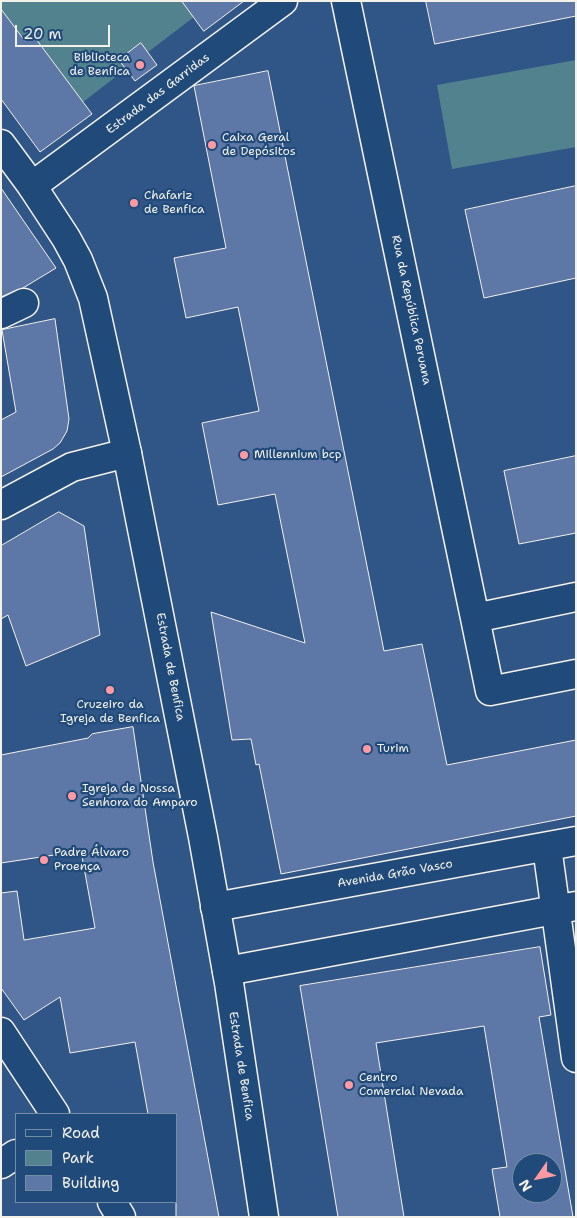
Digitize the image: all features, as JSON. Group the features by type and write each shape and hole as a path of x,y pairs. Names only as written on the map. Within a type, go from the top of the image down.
{"street":[{"name":"Estrada das Garridas","path":"32,186 283,1"},
{"name":"Rua da República Peruana","path":"346,1 490,691 576,674"},
{"name":"Estrada de Benfica","path":"1,144 32,186 66,238 88,282 100,324 203,837 227,972 264,1217"},
{"path":"1,505 72,467 127,453"},
{"path":"475,618 576,597"},
{"name":"Avenida Grão Vasco","path":"215,907 576,841"},
{"path":"547,847 566,908 576,1058"},
{"path":"227,972 566,908"},
{"path":"1,1032 54,1113"},
{"path":"1,1164 15,1155"},
{"path":"113,1203 120,1217"}],"green space":[{"path":"1,1 182,1 194,17 148,52 141,43 119,60 126,69 83,102 33,36 25,41 1,9"},
{"path":"576,60 576,147 452,169 437,85"}],"building":[{"path":"182,1 244,1 204,31"},
{"path":"426,1 576,1 576,16 435,44"},
{"path":"1,9 25,41 33,35 92,114 40,152 1,99"},
{"path":"141,43 157,65 135,81 119,60"},
{"path":"268,71 384,651 422,644 447,765 576,740 576,816 281,874 259,764 256,765 251,739 232,740 211,612 305,643 275,494 218,505 202,423 259,411 238,307 186,318 174,258 226,248 194,86"},
{"path":"576,186 576,278 484,298 465,210"},
{"path":"1,188 56,268 23,288 1,297"},
{"path":"55,319 69,419 67,431 60,443 53,449 1,477 1,420 16,412 2,330"},
{"path":"576,456 576,533 519,544 504,471"},
{"path":"59,512 84,526 100,635 26,666 8,615 1,619 1,546"},
{"path":"133,727 153,862 219,1217 176,1217 176,1203 178,1203 178,1113 148,1113 135,1042 70,1053 60,997 24,1020 1,988 1,893 17,891 24,940 95,928 81,851 1,863 1,755 88,738 92,734"},
{"path":"540,947 551,1015 539,1017 573,1217 500,1217 492,1169 507,1167 484,1026 376,1043 404,1217 338,1217 300,986"}],"place":[{"name":"Biblioteca de Benfica","path":"140,65"},
{"name":"Caixa Geral de Depósitos","path":"212,145"},
{"name":"Chafariz de Benfica","path":"134,203"},
{"name":"Millennium bcp","path":"244,455"},
{"name":"Cruzeiro da Igreja de Benfica","path":"110,690"},
{"name":"Turim","path":"367,749"},
{"name":"Igreja de Nossa Senhora do Amparo","path":"72,796"},
{"name":"Padre Álvaro Proença","path":"44,860"},
{"name":"Centro Comercial Nevada","path":"349,1085"}]}
